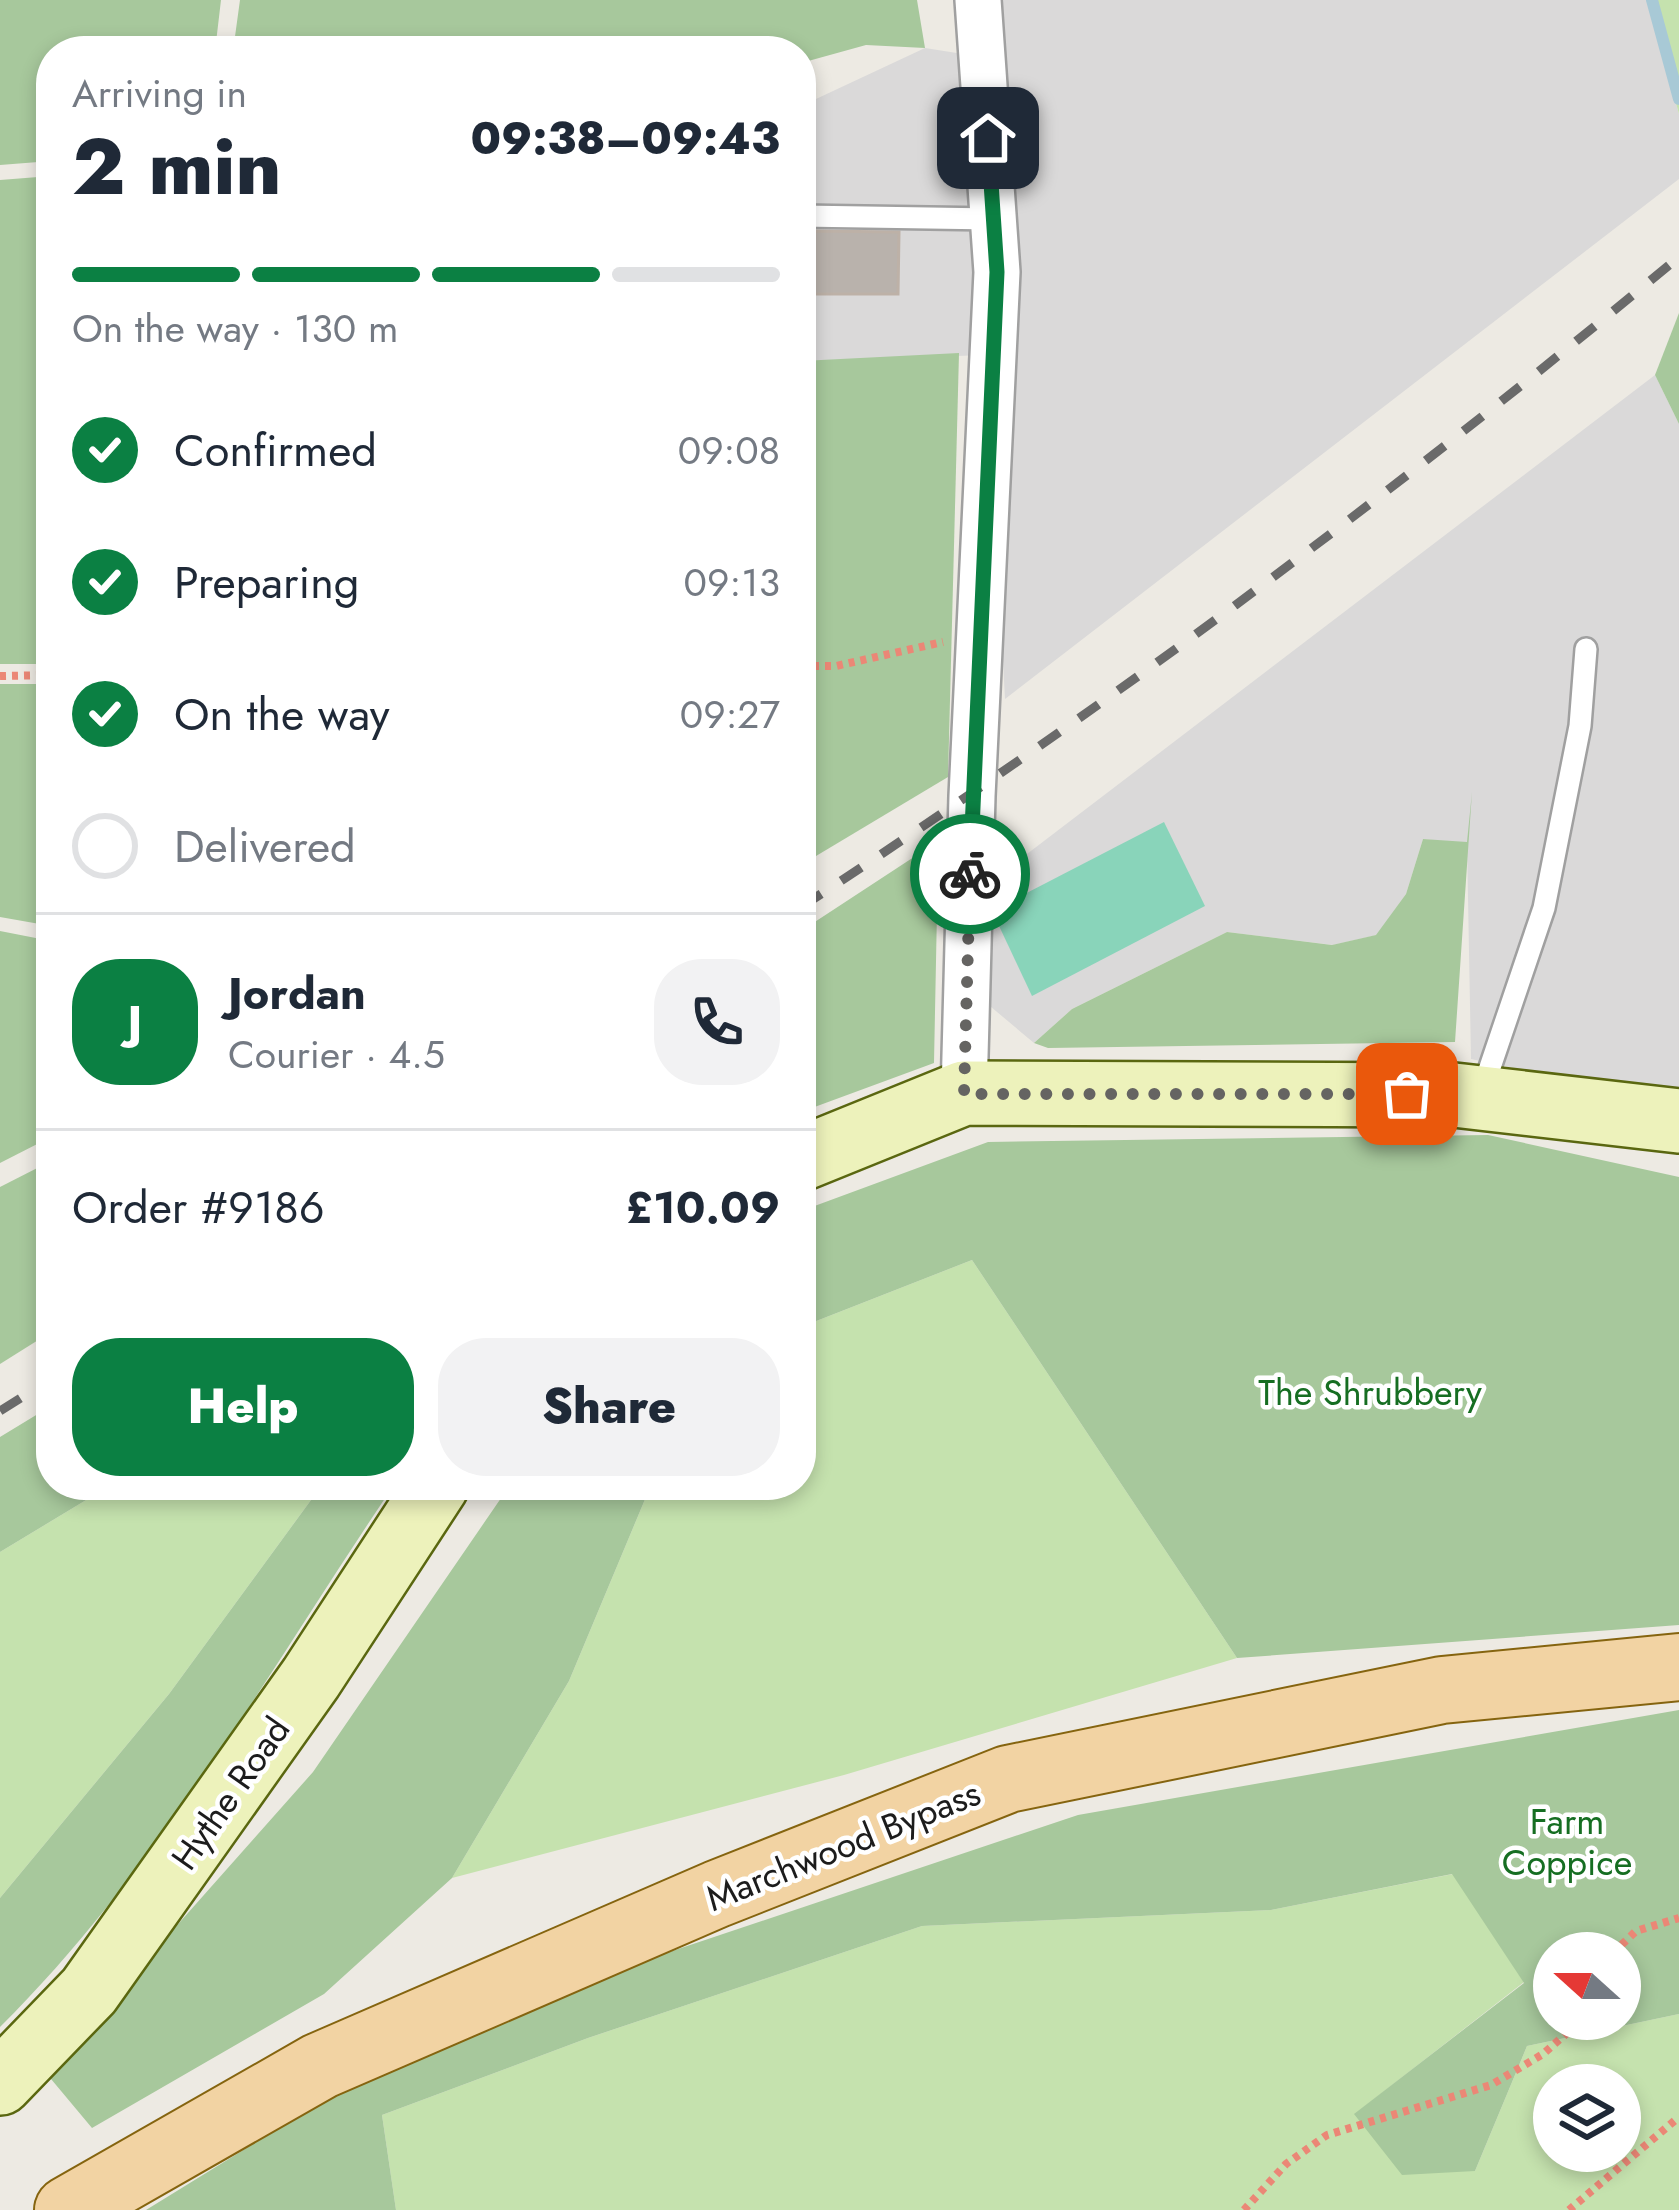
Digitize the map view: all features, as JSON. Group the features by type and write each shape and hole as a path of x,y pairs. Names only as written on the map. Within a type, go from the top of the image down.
{"main road":[{"name":"Marchwood Bypass","path":"68,2210 320,2066 717,1894 1008,1779 1442,1690 1679,1666"}],"street":[{"path":"964,1094 997,272 978,0"},
{"path":"816,1153 964,1094 1267,1090 1480,1097 1679,1121"},
{"name":"Hythe Road","path":"0,2083 89,1991 311,1678 427,1500"}],"lane":[{"path":"816,216 993,219"},
{"path":"1480,1097 1544,908 1580,726 1586,649"}],"path":[{"path":"816,667 980,634"},
{"path":"0,676 36,675"},
{"path":"1635,1932 1679,1918"},
{"path":"1244,2210 1286,2164 1327,2135 1491,2085 1560,2040"},
{"path":"1569,2210 1679,2117"}],"shaded area":[{"path":"978,0 1647,0 1679,114 1679,179 1005,699 987,355 816,361 816,99 925,48 982,57"},
{"path":"1655,375 1679,424 1679,1103 1471,1059 1467,844 1423,839 1406,894 1377,935 1333,945 1227,932 1072,1009 1034,1043 978,996 989,865 1023,857"}],"green space":[{"path":"0,0 221,0 217,36 36,36 36,162 0,165"},
{"path":"240,0 917,0 925,48 866,45 816,59 816,36 235,36"},
{"path":"1647,0 1679,0 1679,114"},
{"path":"36,177 36,664 0,664 0,180"},
{"path":"1679,313 1679,424 1655,375"},
{"path":"959,353 948,777 816,856 816,360"},
{"path":"0,684 36,684 36,923 0,917"},
{"path":"1472,792 1455,1042 1048,1048 1034,1043 1072,1009 1227,932 1332,945 1376,935 1406,894 1423,839 1467,842"},
{"path":"1164,822 1205,906 1032,996 992,911"},
{"path":"949,834 937,911 934,1063 816,1106 816,921"},
{"path":"0,931 36,938 36,1145 0,1163"},
{"name":"The Shrubbery","path":"1488,1135 1679,1177 1679,1625 1237,1658 972,1260 816,1321 816,1205 988,1142"},
{"path":"36,1169 36,1341 0,1364 0,1187"},
{"path":"972,1260 1237,1658 844,1775 452,1878 569,1681 645,1500 816,1500 816,1321"},
{"path":"36,1415 36,1500 86,1500 0,1552 0,1437"},
{"path":"86,1500 311,1500 169,1694 0,1898 0,1552"},
{"path":"311,1500 384,1500 162,1835 58,1966 0,2027 0,1898 169,1694"},
{"path":"500,1500 645,1500 569,1681 452,1878 324,1994 92,2128 46,2073 313,1772"},
{"name":"Farm Coppice","path":"1679,1710 1679,2014 1641,2022 1641,1932 1533,1932 1533,2040 1556,2040 1527,2046 1475,2171 1402,2175 1354,2114 1524,1983 1452,1874 1271,1910 922,1926 588,2038 382,2115 396,2210 146,2210 333,2095 529,1999 1078,1815"},
{"path":"1453,1874 1524,1982 1355,2114 1475,2171 1527,2046 1556,2040 1641,2040 1641,2022 1679,2014 1679,2210 396,2210 382,2115 588,2038 922,1926 1271,1910"}],"building":[{"path":"816,231 899,232 898,294 816,294"}],"waterway":[{"path":"1652,0 1679,99"}],"railway":[{"path":"816,897 1028,754 1249,595 1679,257"},
{"path":"0,1411 36,1388"}],"way so far":[{"path":"970,874 964,1094 1267,1090 1407,1094"}],"route":[{"path":"970,874 997,272 988,138"}]}
